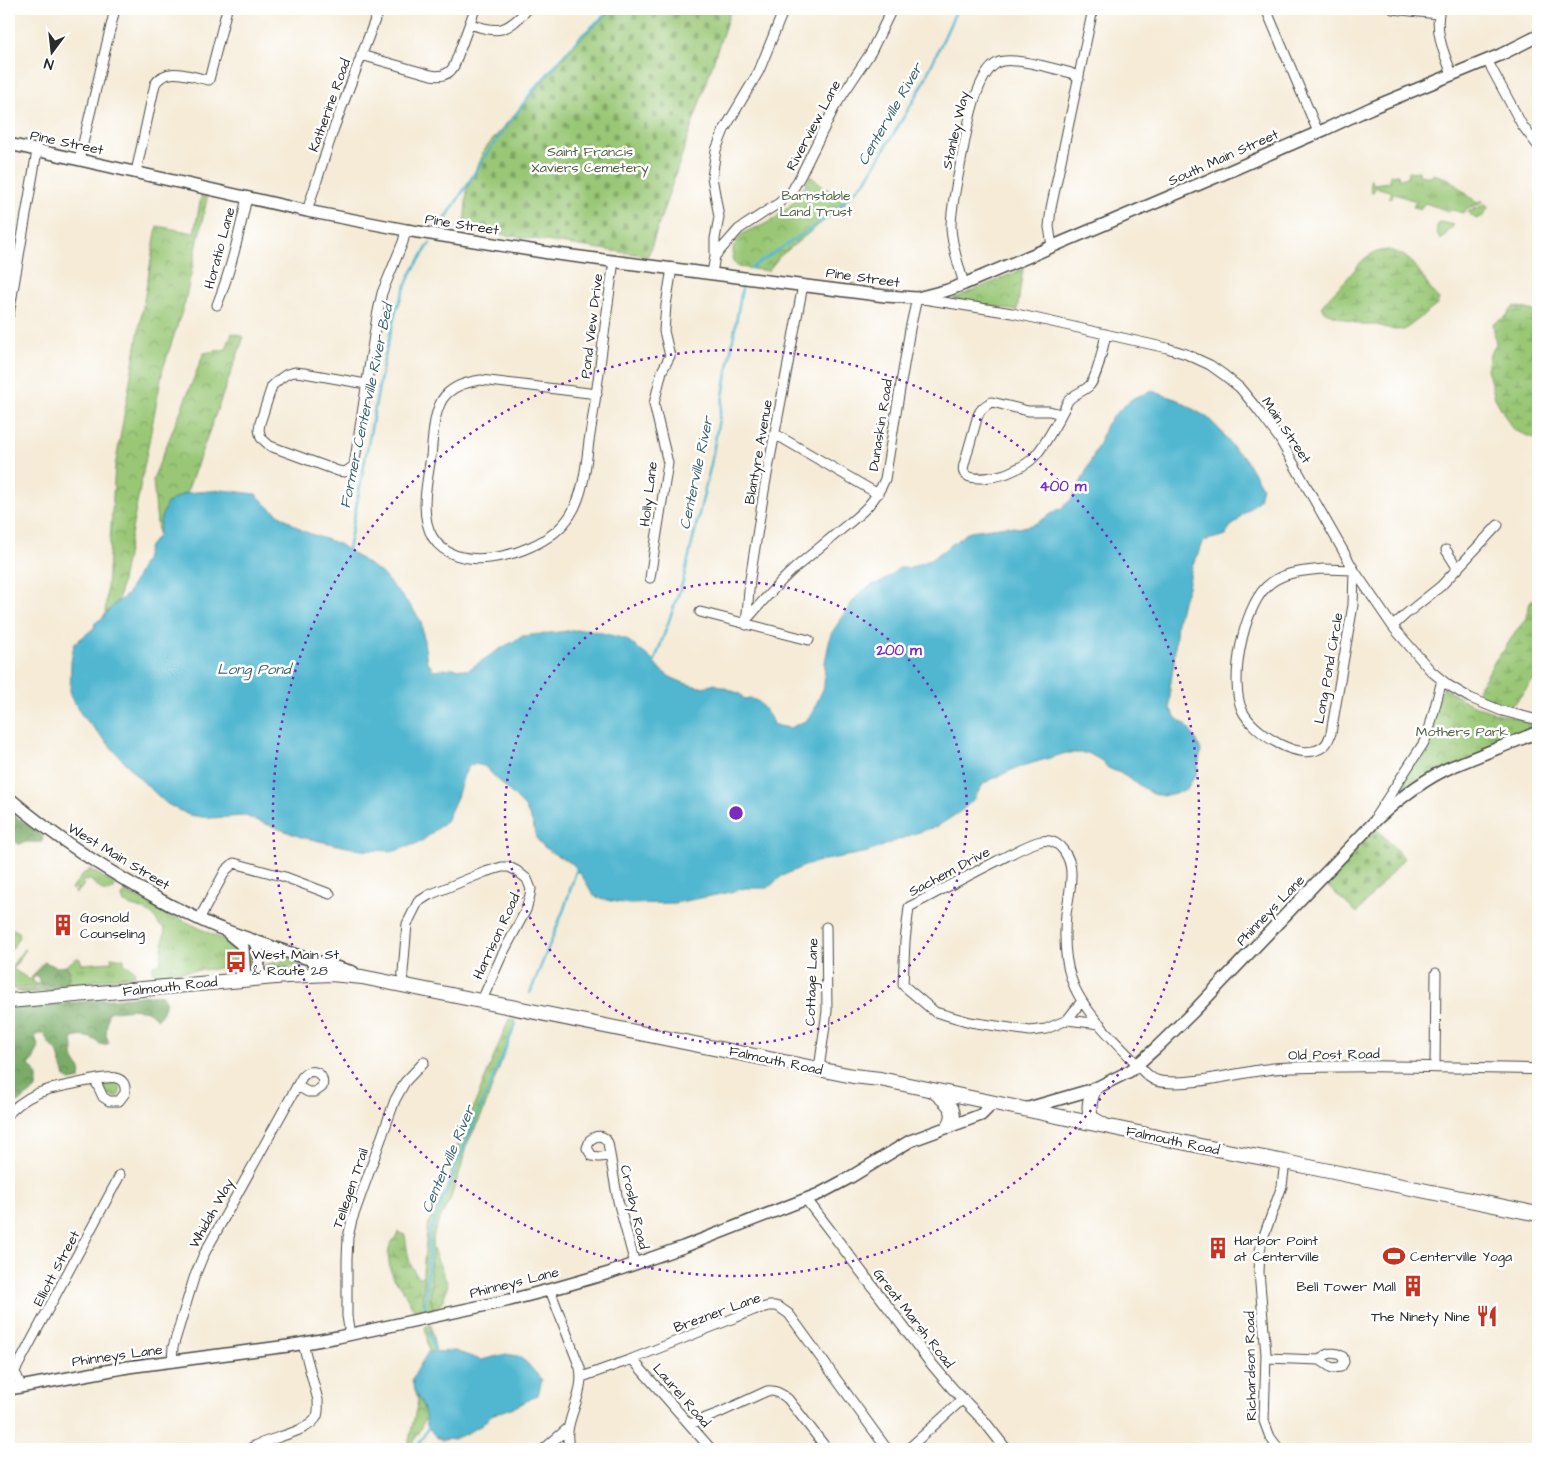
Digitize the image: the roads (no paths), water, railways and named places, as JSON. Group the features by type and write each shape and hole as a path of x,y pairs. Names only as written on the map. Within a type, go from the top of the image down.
{"main road":[{"name":"South Main Street","path":"917,298 964,284 1202,183 1371,108 1487,60 1538,36"},
{"name":"Pine Street","path":"9,144 246,197 406,230 614,261 893,297 917,298"},
{"name":"Phinneys Lane","path":"1026,1109 1094,1089 1130,1071 1194,1011 1364,833 1398,800 1424,782 1450,768 1538,732"},
{"name":"West Main Street","path":"9,798 55,835 103,866 161,900 199,919 252,940 381,980"},
{"name":"West Main Street","path":"222,929 236,939 243,947 245,979"},
{"path":"252,940 258,950 259,978"},
{"name":"Falmouth Road","path":"9,1001 259,978 331,974 381,980 819,1069 933,1090 1538,1214"},
{"path":"1094,1089 1089,1104 1092,1118 1110,1127"},
{"path":"933,1090 953,1112 949,1126"},
{"name":"Phinneys Lane","path":"9,1389 83,1374 303,1344 550,1290 634,1264 806,1199 838,1185 910,1141 981,1115 992,1102"}],"street":[{"path":"79,160 115,9"},
{"path":"136,172 155,84 161,77 169,73 209,80 227,9"},
{"name":"Katherine Road","path":"307,210 334,128 379,9"},
{"path":"362,55 426,74 443,76 454,66 475,9"},
{"path":"470,24 486,30 500,30 515,22 528,9"},
{"path":"712,273 715,256 714,238 719,217 712,177 716,150 724,130 759,71 784,9"},
{"name":"Riverview Lane","path":"715,256 739,229 779,203 792,191 834,108 871,52 892,9"},
{"path":"1052,246 1049,227 1051,208 1093,9"},
{"path":"1266,9 1318,132"},
{"path":"1394,9 1439,12 1440,39 1452,74"},
{"name":"Stanley Way","path":"964,284 953,243 951,216 970,118 975,99 985,75 997,62 1009,60 1071,73 1079,78"},
{"path":"1487,60 1522,125 1538,146"},
{"path":"9,314 37,151"},
{"name":"Horatio Lane","path":"217,305 239,233 246,197"},
{"path":"366,384 304,372 295,372 281,378 272,386 260,422 261,438 270,446 316,464 342,471 352,468 356,463 377,316 382,294 406,230"},
{"name":"Pond View Drive","path":"597,394 481,380 468,382 449,392 442,400 437,415 426,491 428,526 436,542 443,548 468,559 513,554 544,540 571,515 578,501 583,483 597,394 614,261"},
{"name":"Holly Lane","path":"650,578 668,463 654,404 662,371 670,356 664,331 672,268"},
{"name":"Blantyre Avenue","path":"747,622 750,579 803,285"},
{"name":"Main Street","path":"917,298 1012,313 1106,334 1166,348 1186,354 1210,365 1240,388 1258,410 1278,438 1354,570 1393,626 1431,671 1470,698 1485,705 1538,720"},
{"name":"Dunaskin Road","path":"747,622 768,594 793,570 860,516 878,494 885,479 917,298"},
{"path":"1062,414 1049,411 1028,411 992,402 983,407 974,427 963,468 964,473 974,478 987,478 1010,472 1026,464 1034,457 1046,441 1062,414 1068,401 1091,384 1106,334"},
{"path":"775,434 878,494"},
{"path":"1393,626 1442,586 1498,524"},
{"path":"1446,550 1458,569"},
{"name":"Long Pond Circle","path":"1323,569 1354,570 1353,605 1331,733 1326,745 1318,750 1307,753 1286,747 1272,740 1249,722 1242,711 1236,680 1244,629 1256,600 1266,587 1278,578 1293,572 1323,569"},
{"path":"700,612 747,622 809,640"},
{"path":"1364,833 1423,744 1428,734 1442,680"},
{"name":"Sachem Drive","path":"1082,1001 1067,1020 1046,1029 1030,1031 970,1022 935,1012 902,986 909,908 1013,853 1043,840 1054,843 1062,848 1068,857 1072,874 1066,915 1065,950 1071,979 1082,1001 1119,1046 1137,1064"},
{"path":"199,919 226,870 234,863 285,876 330,894"},
{"name":"Harrison Road","path":"402,984 406,924 418,902 429,894 477,875 502,867 509,867 527,879 531,890 530,895 526,910 502,955 482,1000"},
{"name":"Cottage Lane","path":"819,1069 826,1011 826,927"},
{"path":"1435,1067 1436,974"},
{"name":"Sachem Drive","path":"1067,1020 1100,1024"},
{"name":"Tellegen Trail","path":"350,1335 347,1316 347,1259 350,1229 396,1100 405,1082 424,1062"},
{"name":"Old Post Road","path":"1137,1064 1150,1077 1164,1082 1215,1078 1263,1069 1282,1068 1378,1066 1538,1069"},
{"path":"9,1114 18,1105 44,1090 95,1080"},
{"name":"Whidah Way","path":"172,1362 173,1347 194,1278 203,1256 297,1086"},
{"name":"Crosby Road","path":"610,1156 618,1201 634,1264"},
{"name":"Richardson Road","path":"1279,1449 1270,1437 1264,1421 1266,1358 1260,1280 1260,1251 1266,1228 1282,1186 1285,1162"},
{"name":"Elliott Street","path":"12,1369 120,1175"},
{"name":"Great Marsh Road","path":"806,1199 930,1362 984,1421 1006,1449"},
{"path":"550,1290 582,1377 576,1404 567,1429 570,1449"},
{"name":"Brezner Lane","path":"582,1377 754,1310 768,1306 779,1307 789,1314 887,1449"},
{"path":"249,1449 256,1444 301,1429 309,1425 316,1418 318,1400 303,1344"},
{"path":"1266,1358 1320,1360"},
{"name":"Laurel Road","path":"632,1359 711,1449"},
{"path":"12,1369 20,1386"},
{"path":"690,1424 767,1391 771,1391 783,1394 788,1399 827,1449"},
{"path":"908,1449 963,1399"},
{"path":"544,1449 567,1429"}],"water":[{"name":"Long Pond","path":"1152,391 1178,400 1208,418 1221,431 1234,449 1244,457 1262,487 1259,500 1230,527 1226,535 1204,541 1192,566 1188,587 1180,609 1170,687 1170,708 1176,718 1186,725 1197,741 1201,751 1197,773 1186,790 1163,796 1153,794 1120,773 1108,768 1102,761 1088,753 1066,753 1016,768 984,783 973,800 961,811 938,826 868,852 819,861 802,867 782,876 768,888 745,888 675,903 628,904 594,896 573,864 551,852 536,838 533,824 525,807 484,766 475,764 469,766 446,821 421,842 395,851 361,850 301,837 245,816 209,818 189,815 167,804 138,777 81,714 70,695 71,662 74,644 94,628 95,623 127,595 145,560 149,546 158,536 161,518 167,503 185,493 222,490 256,494 270,508 303,531 339,544 381,573 409,604 421,621 427,662 434,670 453,668 468,670 523,636 586,629 626,639 650,658 658,668 670,677 684,683 698,687 715,684 740,694 744,699 750,698 759,702 773,724 790,728 807,720 812,713 824,687 825,662 831,634 862,591 882,582 899,568 909,568 932,559 970,531 1007,526 1019,528 1035,524 1061,508 1071,500 1084,476 1106,425 1133,398"},
{"path":"455,1351 481,1360 506,1354 518,1356 542,1380 538,1395 517,1406 491,1415 482,1425 454,1439 442,1440 436,1437 427,1426 424,1410 414,1391 412,1379 428,1352"}],"waterway":[{"name":"Former Centerville River Bed","path":"441,226 484,158 534,89 580,37 612,9"},
{"name":"Centerville River","path":"751,268 827,218 866,180 921,88 957,9"},
{"name":"Former Centerville River Bed","path":"348,550 384,360 396,310 410,275 430,243"},
{"name":"Centerville River","path":"654,663 683,581 711,464 743,283"},
{"name":"Centerville River","path":"530,993 564,909 577,868"},
{"name":"Centerville River","path":"425,1308 430,1232 516,1024"},
{"name":"Centerville River","path":"429,1331 435,1354"},
{"name":"Centerville River","path":"416,1449 429,1426"}],"place":[{"name":"Gosnold Counseling","path":"63,925"},
{"name":"West Main St & Route 28","path":"236,962"},
{"name":"Harbor Point at Centerville","path":"1218,1248"},
{"name":"Centerville Yoga","path":"1394,1256"},
{"name":"Bell Tower Mall","path":"1413,1286"},
{"name":"The Ninety Nine","path":"1487,1316"}],"park label":[{"name":"Saint Francis Xaviers Cemetery","path":"590,160"},
{"name":"Barnstable Land Trust","path":"816,204"},
{"name":"Mothers Park","path":"1462,731"}]}
